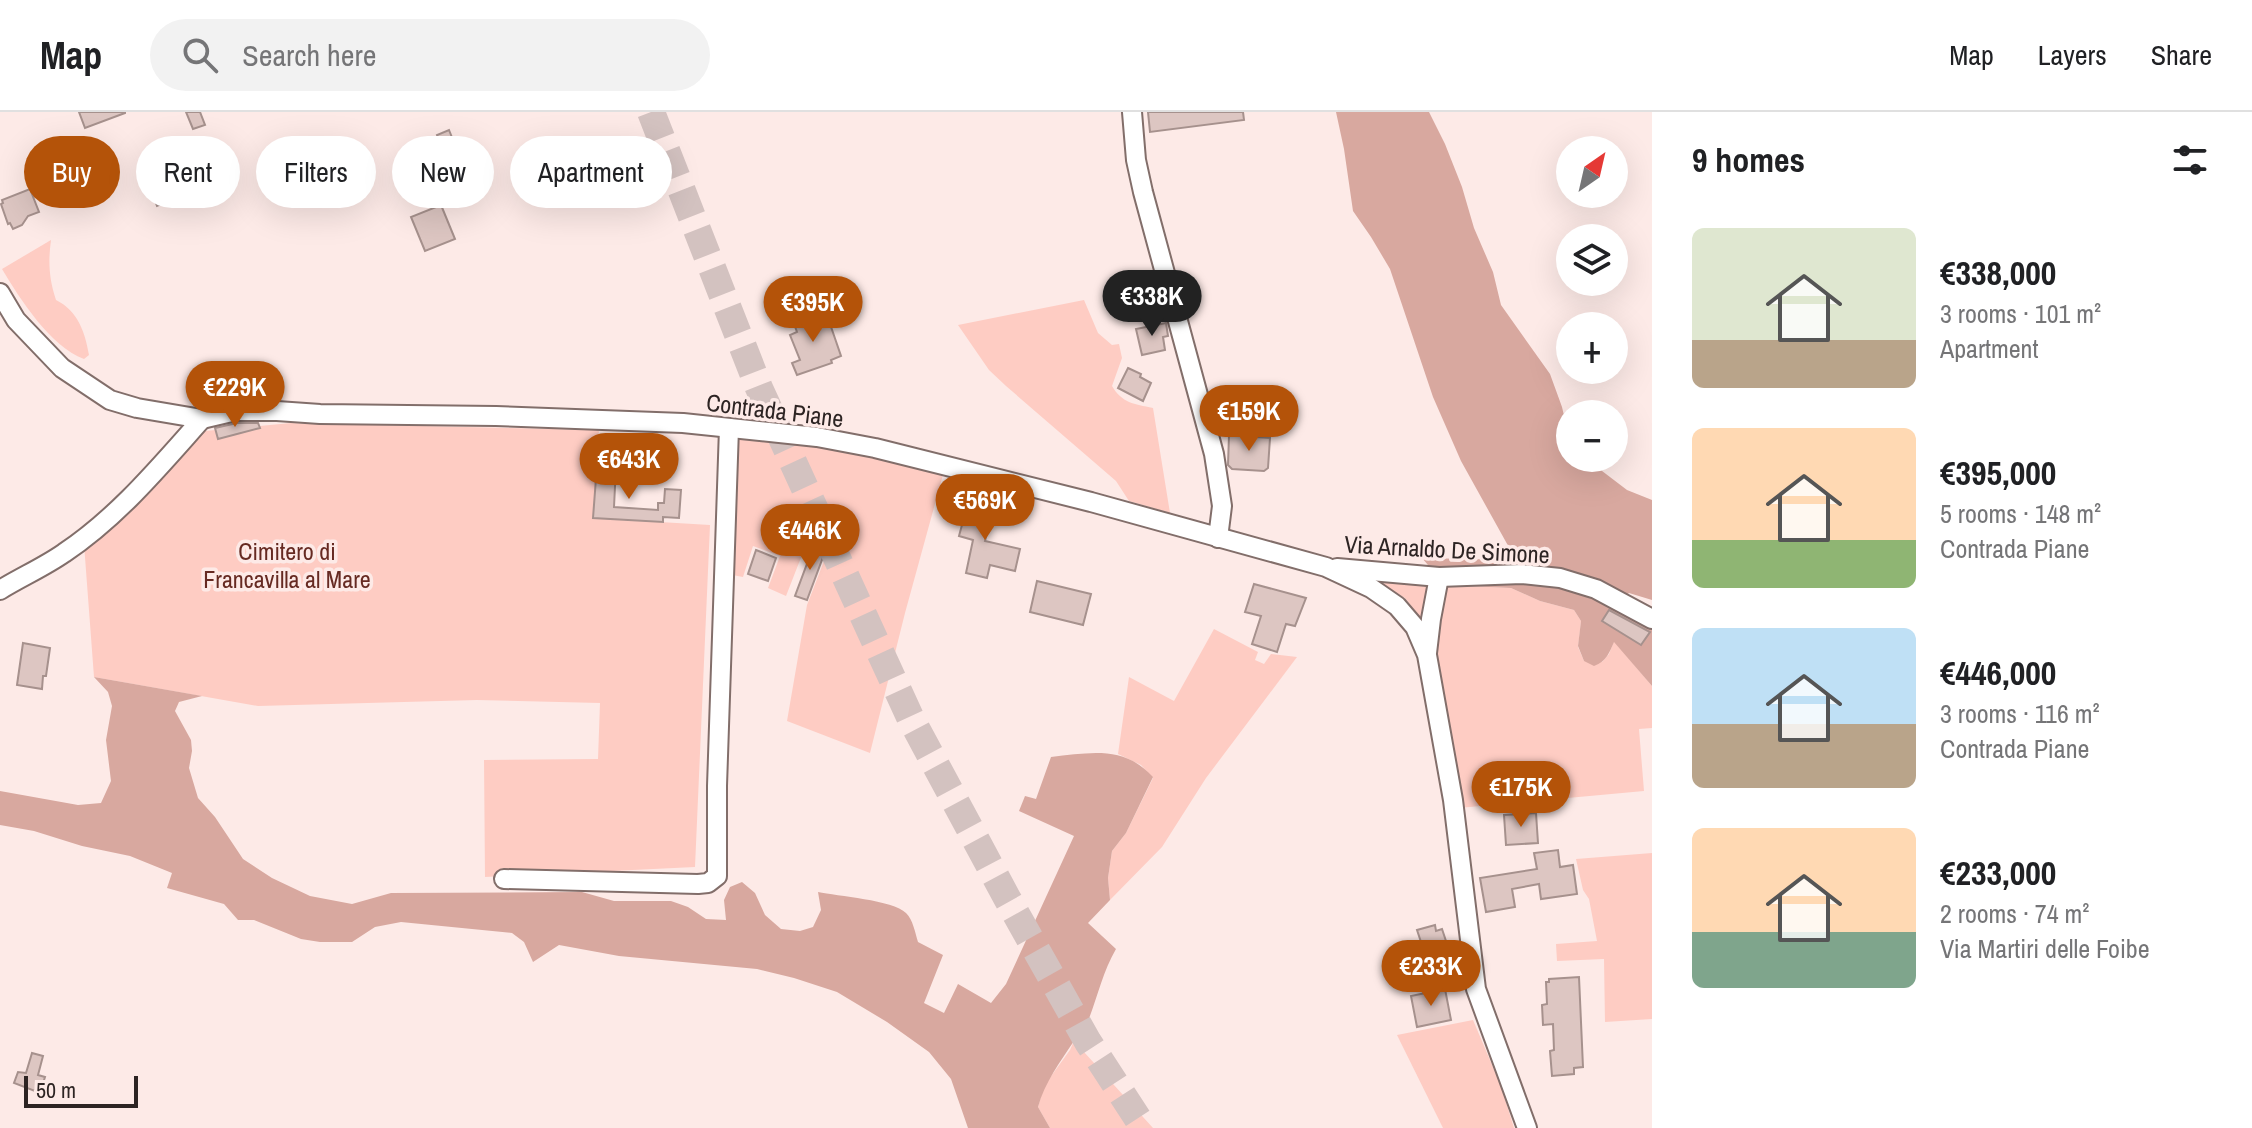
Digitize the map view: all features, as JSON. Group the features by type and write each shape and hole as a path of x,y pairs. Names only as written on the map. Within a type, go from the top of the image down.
{"street":[{"path":"1132,112 1136,160 1143,192 1214,454 1222,506 1218,538"},
{"name":"Contrada Piane","path":"0,293 16,320 62,368 110,400 137,408 202,419 236,411 594,418 697,424 817,437 875,448 1117,509 1326,567"},
{"path":"0,590 66,552 114,513 202,419"},
{"path":"504,879 698,884 708,883 717,876 717,770 729,428"},
{"path":"1326,567 1371,588 1397,606 1415,627 1427,655 1453,800 1476,989 1527,1128"},
{"name":"Via Arnaldo De Simone","path":"1326,567 1439,577 1522,574 1560,578 1596,589 1652,619"},
{"path":"1427,655 1439,577"}],"green space":[{"path":"51,240 50,270 56,300 70,310 79,323 89,355 84,359 71,353 48,333 2,269"},
{"path":"1084,300 1098,333 1112,345 1119,344 1122,358 1112,386 1124,399 1153,408 1170,513 1129,501 1116,481 989,370 958,325"},
{"name":"Cimitero di Francavilla al Mare","path":"291,423 599,430 593,518 710,525 695,867 485,877 484,760 598,759 600,703 477,700 258,706 94,677 84,544 205,431"},
{"path":"732,437 846,450 944,471 870,753 787,721 807,605 831,543 809,537 786,596 768,588 780,556 753,546 743,577 727,574"},
{"path":"1373,580 1430,581 1423,622 1405,598"},
{"path":"1445,585 1511,588 1540,601 1574,610 1581,621 1578,647 1584,661 1602,662 1614,641 1652,686 1652,728 1639,729 1644,791 1459,808 1436,649 1438,613"},
{"path":"1214,629 1258,652 1255,660 1264,664 1271,654 1297,657 1206,778 1162,847 1110,900 1108,878 1112,851 1126,833 1153,778 1141,765 1118,754 1129,677 1174,701"},
{"path":"1652,853 1652,1019 1605,1022 1604,959 1557,961 1556,944 1597,941 1589,899 1583,890 1576,859"},
{"path":"1473,1020 1501,1086 1514,1128 1443,1128 1397,1035"},
{"path":"1074,1041 1153,1128 1050,1128 1038,1107 1044,1086"}],"shaded area":[{"path":"1336,112 1429,112 1462,187 1474,228 1493,272 1501,305 1550,374 1559,400 1556,400 1556,472 1603,472 1627,490 1652,500 1652,600 1629,593 1621,600 1652,624 1652,686 1614,642 1602,662 1594,666 1584,661 1578,646 1581,621 1574,610 1540,601 1511,588 1445,585 1422,558 1516,560 1461,461 1433,397 1390,269 1353,211"},
{"path":"94,677 202,696 179,702 175,711 191,740 189,768 198,798 215,817 243,859 272,878 310,896 352,904 391,893 582,892 614,901 671,901 688,907 706,919 726,920 724,900 730,887 742,882 755,893 765,915 781,929 800,931 813,927 821,910 818,892 864,899 906,913 918,942 943,955 924,1003 944,1013 958,984 991,1003 1006,984 1074,836 1019,811 1025,796 1036,799 1051,757 1093,753 1118,756 1142,767 1153,777 1126,833 1112,851 1108,878 1110,900 1088,923 1116,949 1086,1026 1058,1065 1041,1098 1038,1107 1050,1128 968,1128 951,1079 929,1052 837,992 794,978 757,969 619,956 559,945 533,962 524,942 512,933 401,922 375,927 352,942 301,939 254,920 238,920 224,904 167,888 172,873 130,856 0,825 0,791 78,805 101,803 111,781 106,740 112,706 108,692"}],"building":[{"path":"79,112 125,112 125,113 85,128"},
{"path":"186,112 200,112 205,125 193,129"},
{"path":"1148,112 1243,112 1244,120 1150,132"},
{"path":"449,130 451,136 437,136"},
{"path":"24,191 24,208 37,208 39,212 28,216 22,225 13,229 8,224 2,200"},
{"path":"434,208 442,208 455,239 425,251 411,217"},
{"path":"804,308 811,327 829,321 841,356 831,360 832,363 797,375 792,363 800,360 790,335 797,332 790,313"},
{"path":"1166,323 1168,336 1163,337 1165,350 1142,355 1136,329"},
{"path":"1128,368 1151,383 1143,401 1118,388"},
{"path":"237,423 258,423 260,428 218,439 215,428"},
{"path":"1229,435 1270,438 1268,468 1264,471 1232,469 1228,465"},
{"path":"597,465 616,466 614,507 658,510 658,503 664,503 665,489 681,490 679,518 663,517 663,522 593,518"},
{"path":"969,499 994,506 985,541 1020,549 1015,571 990,565 987,578 966,573 973,540 959,536"},
{"path":"814,545 826,549 807,600 795,596"},
{"path":"756,550 776,558 768,581 748,574"},
{"path":"1037,581 1091,594 1083,625 1030,612"},
{"path":"1254,584 1306,598 1295,626 1286,624 1277,652 1252,644 1261,616 1245,612"},
{"path":"1609,610 1650,632 1641,645 1602,621"},
{"path":"23,643 50,648 42,689 17,685"},
{"path":"1536,813 1538,843 1506,845 1504,815"},
{"path":"1558,850 1560,867 1573,865 1577,894 1541,899 1539,884 1512,889 1515,907 1486,912 1480,878 1537,869 1534,853"},
{"path":"1435,925 1436,931 1442,929 1451,956 1437,960 1435,951 1425,954 1417,930"},
{"path":"1579,977 1583,1067 1574,1068 1574,1074 1552,1076 1550,1051 1554,1050 1553,1024 1543,1025 1542,1005 1547,1004 1546,982 1549,979"},
{"path":"1445,989 1451,1020 1417,1027 1411,996"},
{"path":"32,1053 43,1056 38,1075 45,1077 40,1093 14,1083 18,1072 26,1073"}],"tunnel":[{"path":"651,112 759,388 910,717 1088,1042 1144,1128"}]}
